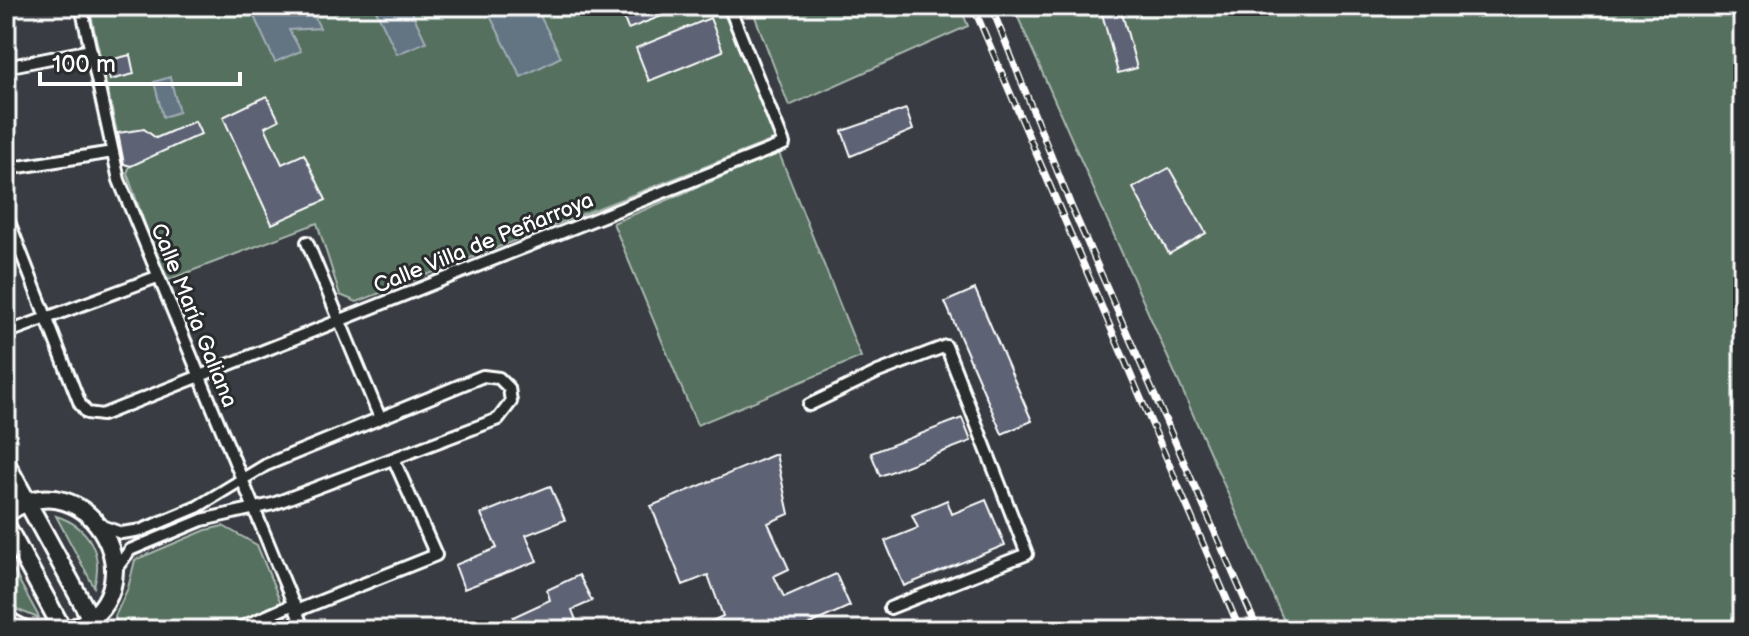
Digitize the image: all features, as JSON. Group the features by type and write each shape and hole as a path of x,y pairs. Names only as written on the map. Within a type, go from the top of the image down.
{"main road":[{"path":"6,463 94,624"},
{"path":"6,514 28,503 44,500 68,503 97,522 113,553 113,576 94,624"},
{"path":"6,525 65,630 94,624"},
{"path":"6,620 25,630"}],"street":[{"name":"Calle María Galiana","path":"81,6 119,180 304,630"},
{"name":"Calle Villa de Peñarroya","path":"46,317 80,404 87,413 102,415 784,144 729,6"},
{"path":"6,67 91,50"},
{"path":"6,169 113,152"},
{"path":"6,214 46,317"},
{"path":"307,242 380,418"},
{"path":"6,333 157,277"},
{"path":"809,405 878,372 946,346 1027,554 890,608"},
{"path":"97,522 112,532 133,533 197,507 242,478 483,376 499,378 509,388 511,402 498,419 255,510 202,520 138,546 124,555 113,576"},
{"path":"235,630 436,555 394,460"}],"green space":[{"path":"89,6 721,6 776,139 357,302 340,295 317,223 168,280 160,267 127,173 130,166 124,164"},
{"path":"751,6 960,6 968,26 789,106"},
{"path":"1013,6 1743,6 1743,630 1288,630"},
{"path":"779,153 861,357 697,425 613,223"},
{"path":"56,516 77,527 91,543 97,563 94,587"},
{"path":"223,526 257,545 292,630 119,630 115,616 128,588 135,560"},
{"path":"6,557 38,618 18,610 6,600"}],"water":[{"path":"265,6 309,6 320,28 289,30 301,51 275,62 252,12"},
{"path":"374,6 409,6 426,42 397,54"},
{"path":"485,6 535,6 561,57 521,77"},
{"path":"170,77 179,112 163,117 154,82"}],"building":[{"path":"619,6 685,6 685,7 628,29"},
{"path":"1100,6 1120,6 1137,68 1118,73"},
{"path":"710,18 723,51 649,81 636,48"},
{"path":"130,55 134,74 110,80 106,61"},
{"path":"267,96 279,120 265,127 282,164 304,154 326,200 272,224 223,117"},
{"path":"906,109 913,130 851,156 842,131"},
{"path":"195,121 201,134 131,166 124,164 118,133 144,129 156,138"},
{"path":"1169,168 1206,233 1169,254 1133,188"},
{"path":"975,289 1032,421 1002,434 945,302"},
{"path":"962,418 971,441 880,476 871,453"},
{"path":"776,454 789,514 768,523 789,569 774,576 784,597 836,574 850,606 797,630 693,630 723,616 708,575 683,585 651,506"},
{"path":"550,486 565,520 526,535 537,561 464,589 455,565 497,548 481,514"},
{"path":"947,500 952,514 986,500 1005,545 904,586 885,541 918,528 912,515"},
{"path":"579,575 592,601 572,610 576,620 555,630 518,630 513,617 550,600 547,590"}],"railway":[{"path":"973,6 1240,630"},
{"path":"991,6 1072,208 1258,630"}]}
